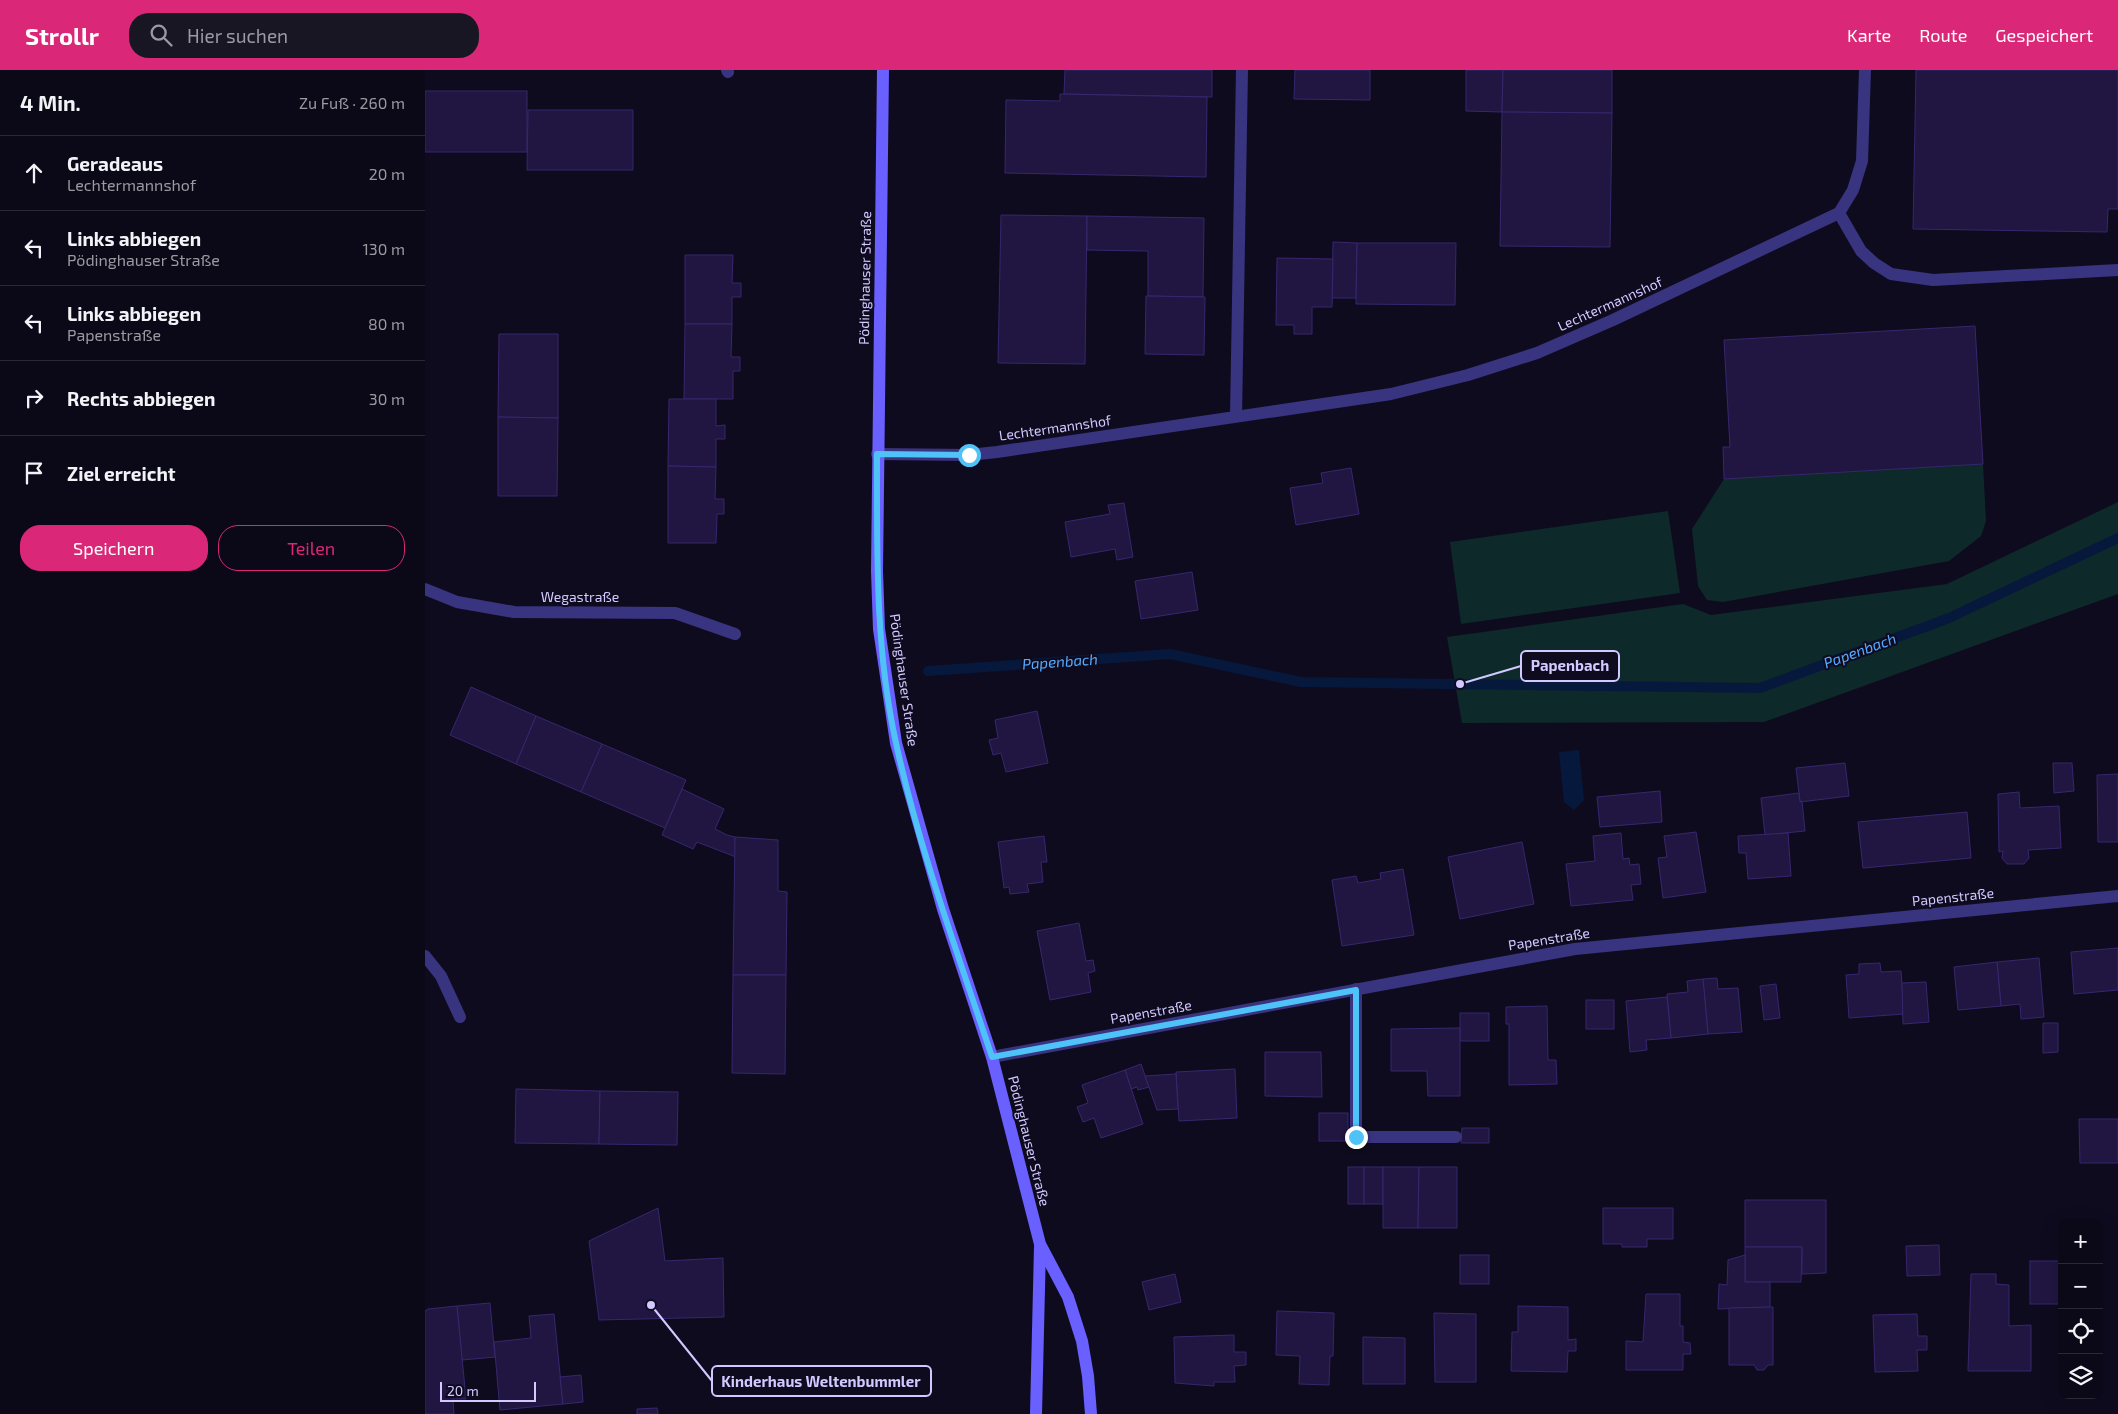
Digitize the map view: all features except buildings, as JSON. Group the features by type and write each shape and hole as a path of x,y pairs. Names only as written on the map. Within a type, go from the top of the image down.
{"main road":[{"name":"Pödinghauser Straße","path":"883,70 877,454 879,628 895,743 943,909 992,1057 1040,1244 1068,1297 1082,1340 1088,1376 1091,1414"},
{"name":"Pödinghauser Straße","path":"1036,1414 1040,1244"}],"street":[{"path":"1236,416 1242,70"},
{"path":"1865,70 1862,161 1853,190 1839,213 1861,250 1874,263 1891,274 1933,280 2118,270"},
{"name":"Lechtermannshof","path":"877,454 969,455 1391,394 1468,375 1537,354 1839,213"},
{"name":"Wegastraße","path":"425,589 457,602 514,612 675,613 735,634"},
{"name":"Papenstraße","path":"992,1057 1575,949 2118,896"},
{"path":"425,956 441,976 460,1017"},
{"path":"1356,990 1356,1137 1456,1137"}],"green space":[{"path":"1983,464 1986,521 1981,536 1949,561 1723,602 1707,600 1698,586 1692,529 1724,479"},
{"path":"2118,502 2118,594 1764,722 1462,723 1447,637 1683,604 1711,615 1947,584"},
{"path":"1668,511 1680,593 1461,624 1450,542"}],"water":[{"path":"1579,750 1584,800 1574,810 1564,802 1559,752"}],"waterway":[{"name":"Papenbach","path":"928,671 1170,654 1301,682 1760,688 1949,618 2118,538"}],"place":[{"name":"Papenbach","path":"1460,684"},
{"name":"Kinderhaus Weltenbummler","path":"651,1305"}],"route":[{"path":"969,455 877,454 879,628 895,743 943,909 992,1057 1356,990 1356,1137"}]}
